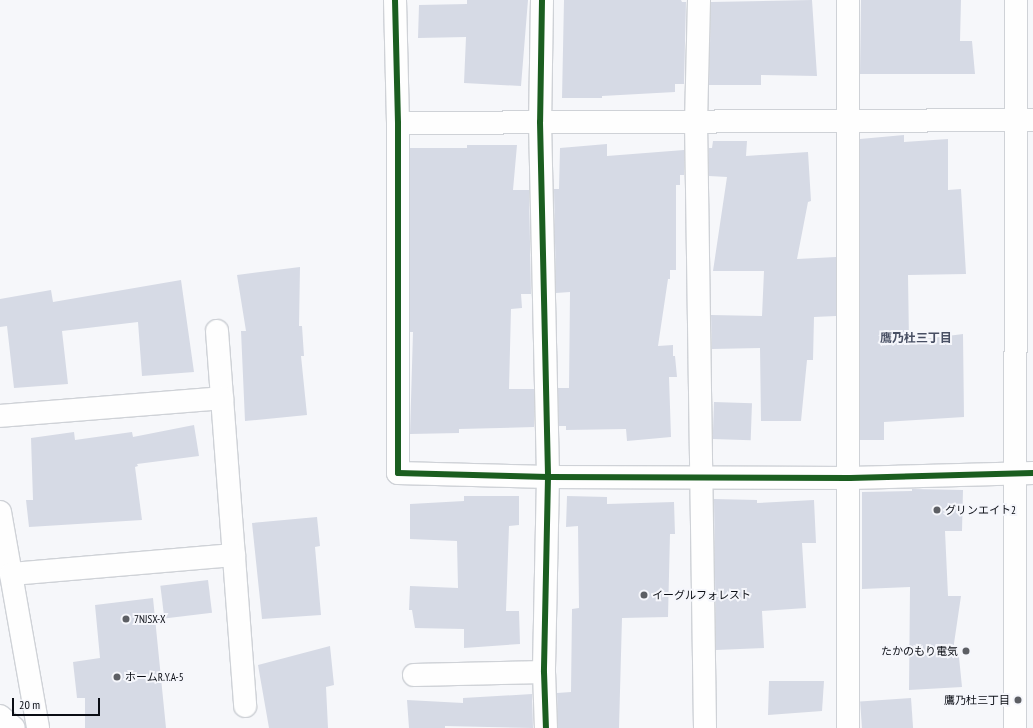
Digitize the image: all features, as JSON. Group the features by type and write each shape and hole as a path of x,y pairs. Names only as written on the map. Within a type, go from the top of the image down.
{"street":[{"path":"395,0 398,123 398,473 548,477 700,478 850,478 1025,474"},
{"path":"542,0 540,122 548,477 544,672 546,728"},
{"path":"699,0 696,121 700,478 705,728"},
{"path":"848,0 846,120 850,478 848,728"},
{"path":"1015,728 1025,474 1025,120 1016,0"},
{"path":"398,123 1025,120"},
{"path":"217,331 245,706"},
{"path":"0,416 222,398"},
{"path":"0,512 38,728"},
{"path":"11,574 234,555"},
{"path":"414,675 544,672"},
{"path":"0,716 14,728"}],"building":[{"path":"467,0 528,0 521,86 464,83 466,37 418,38 419,5 467,4"},
{"path":"564,0 681,0 682,2 686,2 684,84 675,84 675,92 602,96 602,98 562,98"},
{"path":"812,0 817,76 761,75 761,85 709,85 711,2"},
{"path":"861,0 961,0 960,41 972,41 975,74 860,74"},
{"path":"904,135 904,142 948,139 948,190 961,189 966,274 908,275 909,341 963,334 964,417 884,422 884,440 860,440 860,139"},
{"path":"713,141 747,141 746,156 808,152 811,201 808,202 797,259 836,257 836,316 814,317 813,360 807,360 801,421 761,421 760,348 712,349 711,315 762,316 764,271 713,271 727,177 709,176 709,148 712,148"},
{"path":"607,144 607,156 684,150 684,175 680,175 680,185 676,185 676,270 670,270 670,279 668,279 658,346 673,345 673,356 675,356 677,377 669,377 671,437 627,441 626,429 566,430 566,426 559,426 558,388 569,388 570,292 556,293 554,189 559,189 560,148"},
{"path":"467,145 517,145 513,190 529,190 531,294 521,294 522,308 511,309 509,389 534,389 534,427 459,429 459,433 410,434 413,332 410,332 410,148 467,148"},
{"path":"300,267 299,326 302,326 304,356 301,356 307,415 245,421 241,331 246,331 237,275"},
{"path":"181,280 194,372 142,376 138,322 62,331 68,384 14,388 7,326 0,327 0,299 51,290 53,302"},
{"path":"714,402 752,403 751,440 713,439"},
{"path":"194,425 199,456 137,464 138,466 135,467 142,520 29,527 26,500 33,500 31,438 74,432 75,440 132,432 133,437"},
{"path":"912,489 963,490 962,531 945,531 948,596 961,596 952,657 959,657 962,687 909,690 910,587 862,589 862,492 912,491"},
{"path":"464,496 519,496 519,525 509,526 506,611 519,611 520,644 464,648 464,629 415,628 412,610 409,610 410,586 458,588 457,541 410,539 410,504 464,501"},
{"path":"567,496 607,497 607,504 674,502 675,534 670,534 668,617 622,618 619,728 558,728 557,693 571,692 572,609 579,608 578,526 566,527"},
{"path":"714,499 757,500 757,503 814,500 816,543 802,543 806,608 762,611 764,648 716,650"},
{"path":"317,517 320,546 315,547 321,615 262,619 252,523"},
{"path":"208,580 212,613 164,619 160,586"},
{"path":"153,598 166,728 85,728 85,698 77,698 73,662 100,658 95,605"},
{"path":"330,646 334,685 326,687 328,728 269,728 258,665"},
{"path":"769,681 824,681 822,711 768,715"},
{"path":"532,694 533,728 445,726 445,728 409,728 407,700 463,703 463,698"},
{"path":"911,698 913,728 862,728 860,702"}],"cycle path":[{"path":"395,0 398,123 398,473 548,477 850,478 1033,473"},
{"path":"542,0 540,122 548,477 544,672 546,728"}],"place":[{"name":"グリンエイト2","path":"937,510"},
{"name":"イーグルフォレスト","path":"644,595"},
{"name":"7NJSX-X","path":"126,619"},
{"name":"たかのもり電気","path":"966,651"},
{"name":"ホームR.Y.A-5","path":"117,677"},
{"name":"鷹乃杜三丁目","path":"1018,700"}],"district":[{"name":"鷹乃杜三丁目","path":"916,338"}]}
